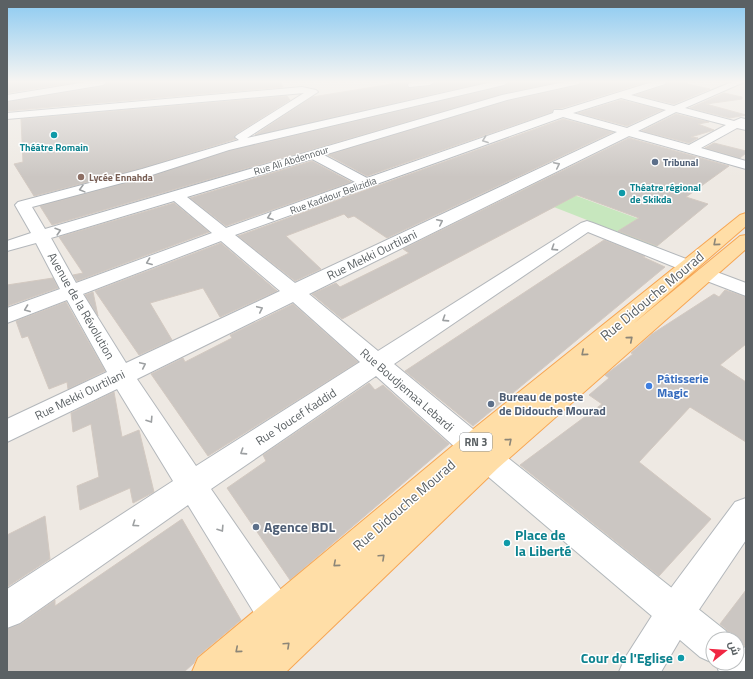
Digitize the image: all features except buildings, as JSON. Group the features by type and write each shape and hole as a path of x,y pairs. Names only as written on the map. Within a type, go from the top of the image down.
{"main road":[{"name":"Rue Didouche Mourad","path":"212,672 277,616 480,452 697,270 746,218"},
{"name":"Rue Didouche Mourad","path":"697,270 746,240"},
{"name":"Rue Didouche Mourad","path":"258,672 480,452"}],"street":[{"path":"7,116 34,114"},
{"path":"22,125 58,114"},
{"path":"224,147 269,114"},
{"path":"224,147 369,114"},
{"name":"Rue Ali Abdennour","path":"7,246 449,114"},
{"name":"Rue Kaddour Belizidia","path":"7,316 223,234 366,183 547,114"},
{"path":"563,114 740,164 746,154"},
{"name":"Rue Mekki Ourtilani","path":"7,431 665,114"},
{"path":"693,114 741,126"},
{"path":"691,149 741,126 746,119"},
{"name":"Avenue de la Révolution","path":"224,147 147,172 15,205 41,236 121,375 277,616"},
{"path":"313,154 366,183"},
{"name":"Rue Boudjemaa Lebardi","path":"176,195 295,292 480,452 705,637"},
{"name":"Rue Youcef Kaddid","path":"7,610 192,485 587,226 697,270"},
{"path":"697,270 746,290"},
{"path":"639,672 675,613 746,513"}],"green space":[{"path":"539,182 674,232 656,247 518,193"}],"place":[{"name":"Théâtre Romain","path":"54,135"},
{"name":"Tribunal","path":"655,162"},
{"name":"Lycée Ennahda","path":"81,177"},
{"name":"Théatre régional de Skikda","path":"622,193"},
{"name":"Pâtisserie Magic","path":"649,386"},
{"name":"Bureau de poste de Didouche Mourad","path":"491,404"},
{"name":"Agence BDL","path":"256,527"},
{"name":"Place de la Liberté","path":"507,543"},
{"name":"Cour de l'Eglise","path":"681,658"}]}
